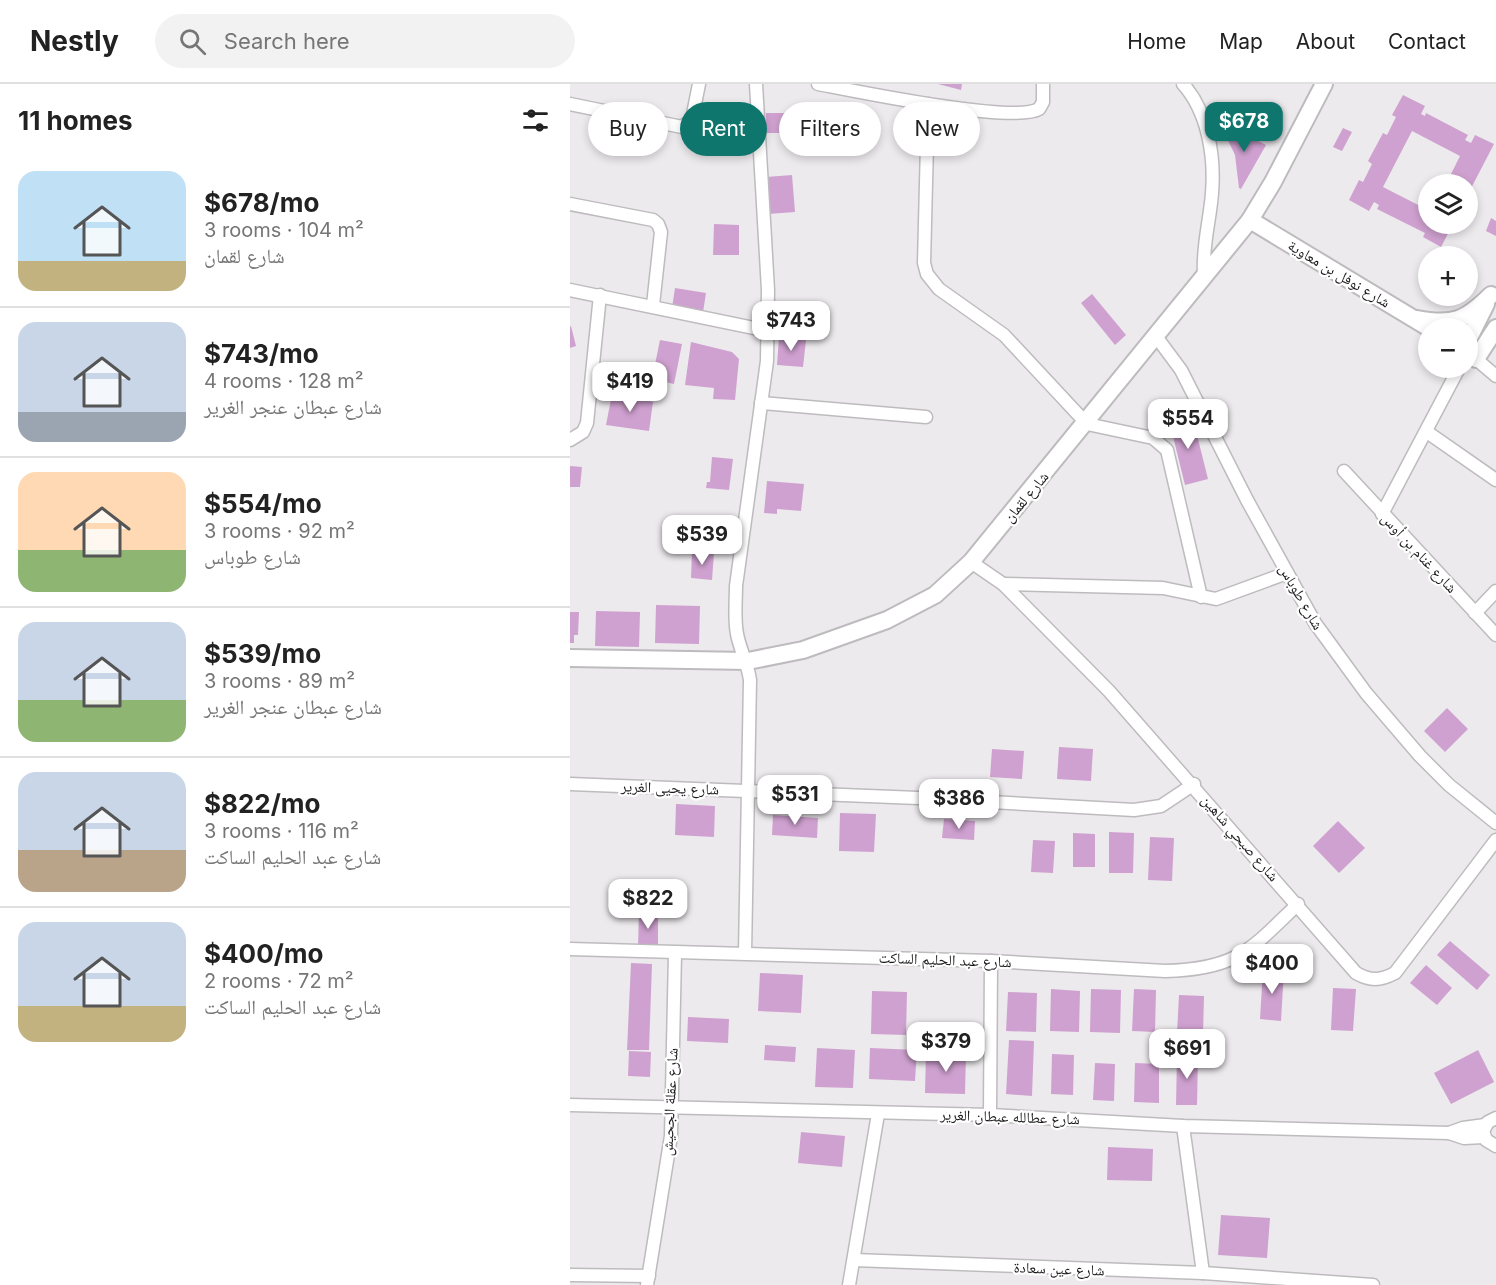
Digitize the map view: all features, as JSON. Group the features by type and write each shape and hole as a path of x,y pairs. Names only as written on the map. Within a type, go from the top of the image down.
{"street":[{"path":"570,104 682,127 692,119 699,84"},
{"path":"745,953 751,698 747,661 738,637 736,586 767,361 768,331 756,84"},
{"path":"818,84 912,102"},
{"path":"980,109 1033,113 1043,102 1043,84"},
{"path":"1183,84 1200,110 1212,163 1212,192 1203,254 1204,275"},
{"name":"شارع لقمان","path":"570,658 747,661 803,650 887,620 935,595 971,562 1087,424 1155,335 1250,220 1273,182 1324,84"},
{"path":"927,156 924,263 927,274 939,289 1004,335 1087,424 1153,438 1167,450 1200,597"},
{"path":"570,204 653,220 658,224 661,232 654,305"},
{"name":"شارع نوفل بن معاوية","path":"1250,220 1418,322"},
{"path":"570,290 654,305 768,331"},
{"path":"1410,317 1440,322 1460,320 1493,290"},
{"path":"1478,320 1493,290"},
{"path":"570,440 583,432 587,423 600,296"},
{"path":"1478,348 1496,328"},
{"name":"شارع طوباس","path":"1155,335 1181,370 1315,623 1366,693 1434,771 1496,823"},
{"path":"1478,362 1496,376"},
{"path":"1382,514 1454,378"},
{"path":"761,403 926,417"},
{"path":"1427,432 1496,480"},
{"name":"شارع غنام بن أوس","path":"1344,471 1496,635"},
{"name":"شارع صبحي شاهين","path":"971,562 1003,584 1109,691 1194,784 1356,972 1376,980 1395,973 1496,840"},
{"path":"1003,584 1163,588 1216,599 1287,573"},
{"path":"1476,613 1496,591"},
{"name":"شارع يحيى الغرير","path":"570,784 1134,810 1161,806 1194,784"},
{"name":"شارع عبد الحليم الساكت","path":"570,948 675,954 745,953 991,961 1165,971 1219,966 1239,957 1298,904"},
{"name":"شارع عقلة الجحيش","path":"648,1281 671,1136 675,954"},
{"path":"990,1114 991,961"},
{"name":"شارع عطالله عبطان الغرير","path":"570,1105 878,1114 990,1114 1183,1126 1449,1133 1464,1138 1488,1127"},
{"path":"849,1285 878,1114"},
{"path":"1183,1126 1203,1273"},
{"path":"1488,1127 1496,1146"},
{"name":"شارع عين سعادة","path":"854,1260 1203,1273 1373,1285"},
{"path":"1135,1272 1135,1285"},
{"path":"570,1275 648,1281"}],"building":[{"path":"938,84 962,84 961,90"},
{"path":"1403,95 1425,106 1421,114 1425,116 1426,113 1468,135 1465,140 1471,143 1475,135 1494,144 1478,175 1451,174 1460,156 1412,131 1383,187 1418,205 1418,230 1377,209 1379,205 1374,202 1369,211 1349,200 1359,180 1363,182 1372,164 1368,161 1383,133 1387,135 1396,117 1392,115"},
{"path":"767,113 779,113 779,133 767,133"},
{"path":"1231,127 1266,145 1241,189 1235,155 1226,136"},
{"path":"1343,128 1352,132 1342,151 1333,147"},
{"path":"792,175 795,212 768,214 766,177"},
{"path":"1491,218 1496,221 1496,236 1486,231"},
{"path":"714,224 739,225 739,255 713,255"},
{"path":"1424,234 1448,234 1442,246 1423,237"},
{"path":"675,288 706,293 703,312 672,308"},
{"path":"1092,294 1126,335 1115,345 1081,303"},
{"path":"570,327 576,346 570,348"},
{"path":"779,337 806,340 803,367 777,365"},
{"path":"660,340 682,344 674,384 652,379"},
{"path":"691,342 732,352 739,359 735,400 713,399 714,388 685,385"},
{"path":"612,394 653,402 649,431 606,425"},
{"path":"1192,415 1208,479 1185,485 1169,420"},
{"path":"712,457 733,459 729,490 706,488 707,482 710,482"},
{"path":"570,466 582,467 580,487 570,487"},
{"path":"767,481 804,484 801,511 777,509 777,514 764,513"},
{"path":"702,517 720,519 718,547 699,545"},
{"path":"692,552 714,553 712,580 691,578"},
{"path":"656,605 700,606 699,644 655,643"},
{"path":"596,611 640,612 639,647 595,646"},
{"path":"570,612 579,612 578,635 574,635 574,643 570,643"},
{"path":"1447,708 1468,729 1445,752 1424,731"},
{"path":"1059,747 1093,749 1091,781 1057,779"},
{"path":"992,749 1024,751 1022,779 990,777"},
{"path":"676,804 715,806 714,837 675,835"},
{"path":"840,813 876,814 874,852 839,851"},
{"path":"773,815 818,818 817,838 772,835"},
{"path":"944,819 975,821 974,840 942,838"},
{"path":"1338,821 1365,848 1339,873 1313,846"},
{"path":"1109,832 1134,833 1133,873 1109,873"},
{"path":"1073,833 1095,834 1095,867 1073,867"},
{"path":"1150,837 1174,838 1172,881 1148,880"},
{"path":"1033,840 1055,841 1053,873 1031,872"},
{"path":"639,913 658,914 658,947 638,947"},
{"path":"1450,941 1490,975 1477,990 1437,955"},
{"path":"631,963 652,964 649,1050 627,1050"},
{"path":"1426,965 1452,988 1437,1005 1410,983"},
{"path":"1263,969 1284,970 1281,1021 1260,1019"},
{"path":"760,973 803,975 801,1013 758,1011"},
{"path":"1333,988 1356,989 1353,1031 1331,1030"},
{"path":"1051,989 1080,991 1079,1032 1050,1031"},
{"path":"1091,989 1121,990 1120,1033 1090,1032"},
{"path":"1134,989 1156,990 1155,1032 1132,1031"},
{"path":"872,991 907,992 906,1035 871,1034"},
{"path":"1008,992 1037,993 1036,1032 1006,1031"},
{"path":"1179,995 1204,996 1203,1034 1177,1033"},
{"path":"688,1017 729,1019 728,1043 687,1041"},
{"path":"1009,1040 1034,1041 1032,1096 1006,1094"},
{"path":"765,1045 796,1047 795,1062 764,1060"},
{"path":"817,1048 855,1050 853,1088 815,1087"},
{"path":"870,1048 917,1050 915,1081 869,1079"},
{"path":"1478,1050 1494,1082 1451,1104 1434,1073"},
{"path":"629,1051 651,1052 650,1077 628,1076"},
{"path":"926,1052 966,1053 965,1094 925,1093"},
{"path":"1052,1054 1074,1055 1073,1095 1051,1094"},
{"path":"1177,1056 1198,1056 1197,1105 1176,1105"},
{"path":"1095,1063 1115,1064 1114,1101 1093,1100"},
{"path":"1135,1063 1159,1064 1159,1103 1134,1102"},
{"path":"801,1132 845,1136 842,1167 798,1163"},
{"path":"1108,1147 1153,1149 1152,1181 1107,1180"},
{"path":"1221,1215 1270,1218 1267,1258 1218,1255"}]}
